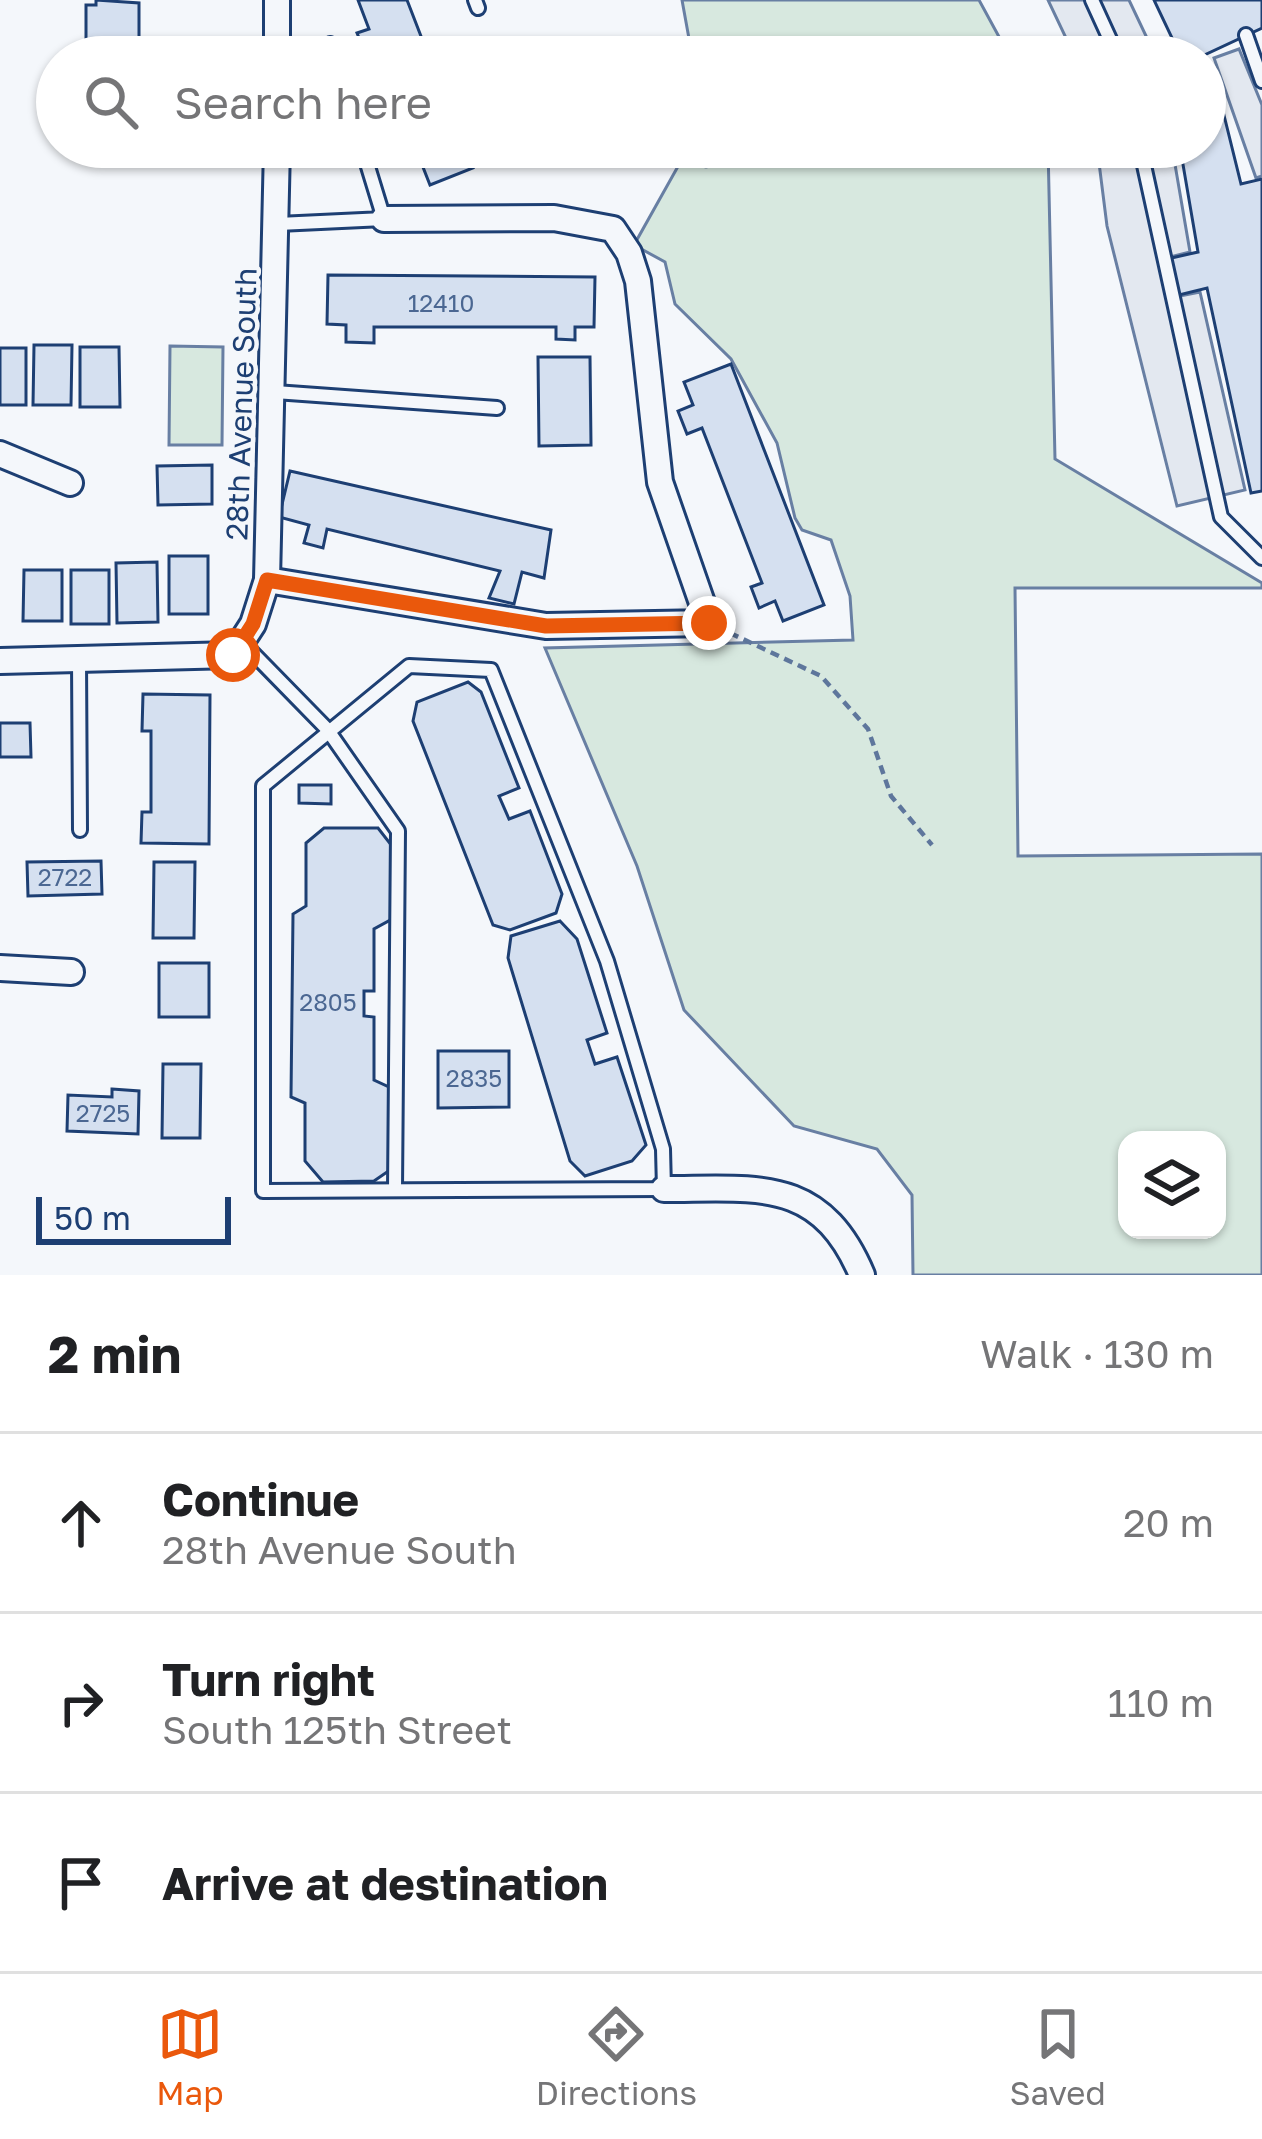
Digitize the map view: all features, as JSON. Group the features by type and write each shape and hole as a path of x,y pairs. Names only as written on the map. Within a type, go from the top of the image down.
{"street":[{"path":"277,0 277,36"},
{"name":"28th Avenue South","path":"237,648 267,580 277,168"},
{"path":"267,580 546,626 709,623 660,482 638,281 629,253 613,229 554,218 384,219"},
{"path":"0,454 70,483"},
{"path":"0,661 237,648"},
{"path":"0,968 71,972"},
{"path":"664,1189 794,1195 825,1213 862,1275"}],"lane":[{"path":"1092,0 1108,36"},
{"path":"1246,35 1262,81"},
{"path":"278,224 384,219 368,168"},
{"path":"1145,168 1221,517 1262,558"},
{"path":"274,392 497,408"},
{"path":"237,648 327,729 398,831 394,1190"},
{"path":"79,659 80,830"},
{"path":"409,666 491,670 607,961 664,1149 664,1189 263,1191 263,786 327,729 409,666"}],"path":[{"path":"709,623 821,676 868,729 892,796 932,845"}],"shaded area":[{"path":"682,0 979,0 999,36 689,36"},
{"path":"1048,0 1129,0 1146,36 1065,36"},
{"path":"1239,49 1262,105 1262,176 1256,178 1226,92 1226,54"},
{"path":"677,168 1048,168 1055,459 1262,583 1262,588 1015,588 1018,856 1262,854 1262,1275 913,1275 912,1195 877,1149 794,1126 684,1010 637,866 545,648 853,640 850,596 831,540 802,530 777,443 731,359 675,304 665,262 634,245"},
{"path":"1100,168 1176,168 1190,252 1166,258 1175,297 1200,292 1245,490 1177,506 1107,226"},
{"path":"170,346 223,347 222,445 169,445"}],"building":[{"path":"96,0 139,3 139,36 86,36 86,5 96,5"},
{"path":"358,0 407,0 421,36 358,36 369,29"},
{"path":"1154,0 1262,0 1262,28 1226,45 1226,36 1171,36"},
{"path":"1226,123 1241,184 1262,179 1262,491 1251,493 1207,288 1175,296 1167,259 1198,252 1184,168 1226,168"},
{"path":"423,168 473,168 430,185"},
{"path":"328,275 595,277 594,327 575,327 575,340 556,339 556,327 374,327 374,343 346,342 346,325 327,324"},
{"path":"34,345 72,345 71,405 33,405"},
{"path":"80,347 119,347 120,407 80,407"},
{"path":"0,348 26,348 26,405 0,405"},
{"path":"538,357 590,357 591,445 539,446"},
{"path":"731,364 824,605 783,621 775,601 759,608 751,587 762,583 702,428 687,434 678,411 693,405 684,382"},
{"path":"212,465 212,504 158,505 157,466"},
{"path":"290,471 551,530 544,578 522,572 514,604 489,598 500,571 327,529 323,548 304,543 309,525 279,517"},
{"path":"169,556 208,556 208,614 169,614"},
{"path":"157,562 158,622 117,623 116,563"},
{"path":"24,570 62,570 62,621 23,621"},
{"path":"71,570 109,570 109,624 71,624"},
{"path":"468,682 481,692 519,788 499,796 509,819 530,811 562,894 556,913 510,930 493,925 413,721 417,702"},
{"path":"143,694 210,695 209,844 141,843 142,812 151,812 151,731 142,731"},
{"path":"0,723 30,723 31,757 0,757"},
{"path":"299,785 331,785 331,804 299,803"},
{"path":"324,828 378,828 392,846 392,919 374,929 374,991 364,991 364,1016 374,1017 374,1080 391,1088 390,1170 374,1181 323,1182 305,1161 305,1103 291,1097 293,914 306,906 306,843"},
{"path":"101,861 102,894 28,896 27,862"},
{"path":"154,862 195,862 194,938 153,938"},
{"path":"560,921 577,939 607,1033 587,1040 595,1064 617,1057 646,1145 632,1161 585,1176 570,1161 508,958 511,936"},
{"path":"159,963 209,963 209,1017 159,1017"},
{"path":"438,1051 509,1051 509,1107 438,1108"},
{"path":"163,1064 201,1064 200,1138 162,1138"},
{"path":"112,1089 139,1091 138,1134 67,1131 68,1095 112,1097"}],"route":[{"path":"233,655 253,624 267,580 546,626 709,623"}]}
